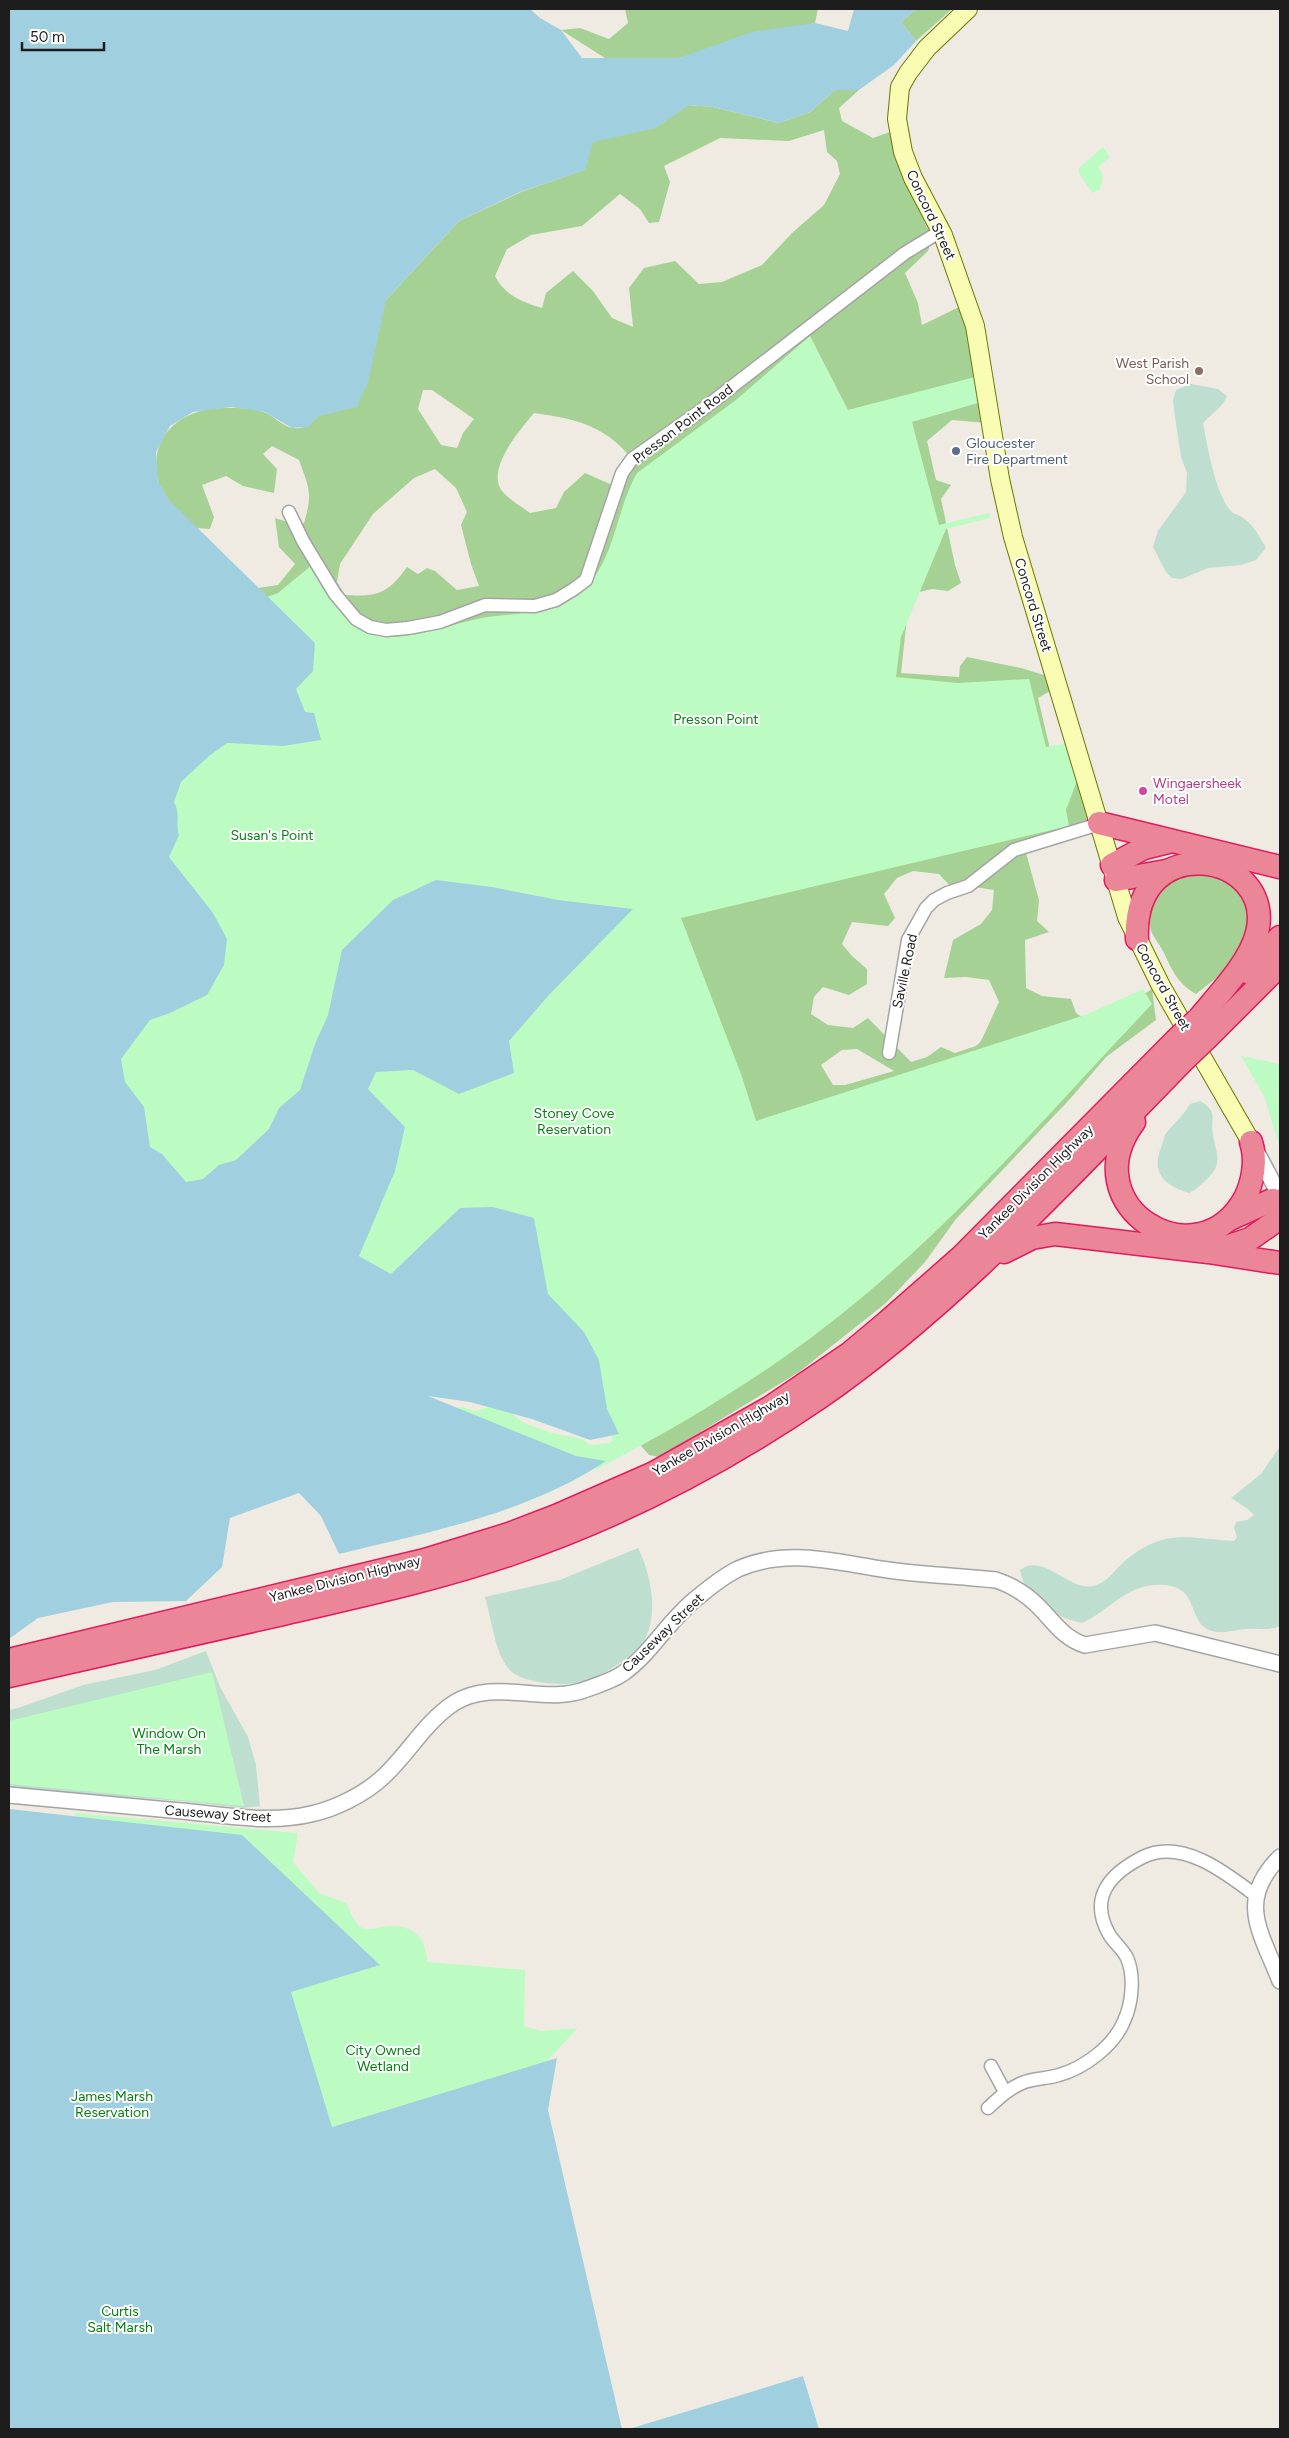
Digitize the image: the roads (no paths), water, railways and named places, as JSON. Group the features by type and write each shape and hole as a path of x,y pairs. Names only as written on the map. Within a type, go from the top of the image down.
{"highway":[{"path":"1099,824 1280,867"},
{"path":"1114,873 1144,848 1160,843 1176,843"},
{"path":"1114,873 1167,871 1197,863 1222,867 1244,883 1253,896 1257,908 1258,930 1252,946 1202,1025"},
{"path":"1137,939 1139,907 1153,882 1167,871"},
{"name":"Yankee Division Highway","path":"9,1677 417,1582 462,1569 553,1538 648,1497 696,1473 756,1438 820,1397 904,1333 994,1253 1180,1050 1280,937"},
{"name":"Yankee Division Highway","path":"1202,1025 1280,965"},
{"path":"1180,1050 1128,1129 1117,1157 1117,1180 1125,1202 1134,1214 1149,1226 1162,1232 1193,1235 1210,1230 1227,1220 1272,1200 1280,1201"},
{"name":"Yankee Division Highway","path":"9,1660 425,1560 509,1534 556,1516 654,1473 769,1408 850,1353 961,1257 1180,1050"},
{"path":"1227,1220 1240,1207 1250,1184 1254,1156 1251,1142"},
{"path":"1208,1252 1227,1248 1250,1239 1280,1218"},
{"path":"904,1333 1001,1254 1032,1238 1044,1235 1064,1235 1208,1252 1280,1263"}],"main road":[{"name":"Concord Street","path":"968,9 926,48 900,87 897,102 898,132 913,178 941,231 975,326 1000,479 1013,537 1127,917 1162,986 1251,1142"}],"street":[{"name":"Presson Point Road","path":"289,512 303,541 345,609 370,628 386,630 408,628 440,622 485,605 535,606 556,600 586,580 622,472 632,459 700,412 905,253 941,231"},
{"name":"Saville Road","path":"889,1053 908,940 926,908 934,900 947,893 968,886 1014,850 1099,824"},
{"name":"Concord Street","path":"1251,1142 1280,1196"},
{"name":"Causeway Street","path":"9,1795 263,1819 314,1814 348,1799 374,1784 384,1776 437,1716 455,1703 469,1696 510,1692 546,1696 582,1691 621,1674 639,1660 685,1608 738,1569 767,1561 803,1557 910,1573 996,1580 1009,1584 1032,1601 1076,1642 1095,1645 1155,1633 1280,1664"},
{"path":"988,2108 1005,2092 1023,2082 1060,2075 1085,2063 1107,2046 1124,2022 1132,1983 1127,1958 1109,1934 1102,1918 1102,1896 1109,1880 1133,1862 1155,1851 1180,1852 1225,1872 1255,1894"},
{"path":"1280,1857 1268,1869 1255,1894 1257,1923 1280,1981"},
{"path":"990,2066 1005,2092"}],"water":[{"path":"9,9 530,9 540,18 561,30 582,58 679,58 752,32 815,23 848,31 854,9 916,9 901,22 916,41 894,65 859,90 835,90 810,112 779,123 713,107 689,105 656,128 593,142 585,170 520,192 459,221 386,300 368,382 357,407 319,416 308,427 292,428 265,412 231,407 193,412 170,426 156,452 158,481 169,500 315,643 313,671 296,689 305,712 314,713 321,740 283,746 227,743 209,756 181,782 174,802 177,811 179,835 169,857 213,913 227,939 224,965 207,995 170,1013 150,1020 121,1059 125,1082 144,1107 150,1147 162,1154 186,1182 203,1179 219,1165 236,1160 269,1129 279,1108 300,1090 315,1044 328,1015 342,950 393,900 436,880 492,887 558,900 633,909 549,995 509,1041 514,1073 459,1094 413,1070 376,1072 368,1089 405,1127 395,1171 359,1256 391,1274 460,1208 493,1207 534,1218 548,1294 584,1332 599,1360 607,1409 619,1434 590,1440 532,1419 470,1402 428,1396 576,1456 606,1461 576,1479 544,1494 477,1519 339,1554 321,1516 299,1493 230,1518 222,1567 186,1601 113,1602 38,1618 9,1639"},
{"path":"9,1809 242,1835 380,1965 291,1992 332,2127 557,2058 548,2110 622,2429 9,2429"},
{"path":"803,2376 819,2429 629,2429"}],"place":[{"name":"West Parish School","path":"1199,371"},
{"name":"Gloucester Fire Department","path":"956,451"},
{"name":"Wingaersheek Motel","path":"1143,791"}],"park label":[{"name":"Presson Point","path":"716,719"},
{"name":"Susan's Point","path":"272,835"},
{"name":"Stoney Cove Reservation","path":"574,1122"},
{"name":"Window On The Marsh","path":"169,1742"},
{"name":"City Owned Wetland","path":"383,2058"},
{"name":"James Marsh Reservation","path":"112,2104"},
{"name":"Curtis Salt Marsh","path":"120,2320"}]}
